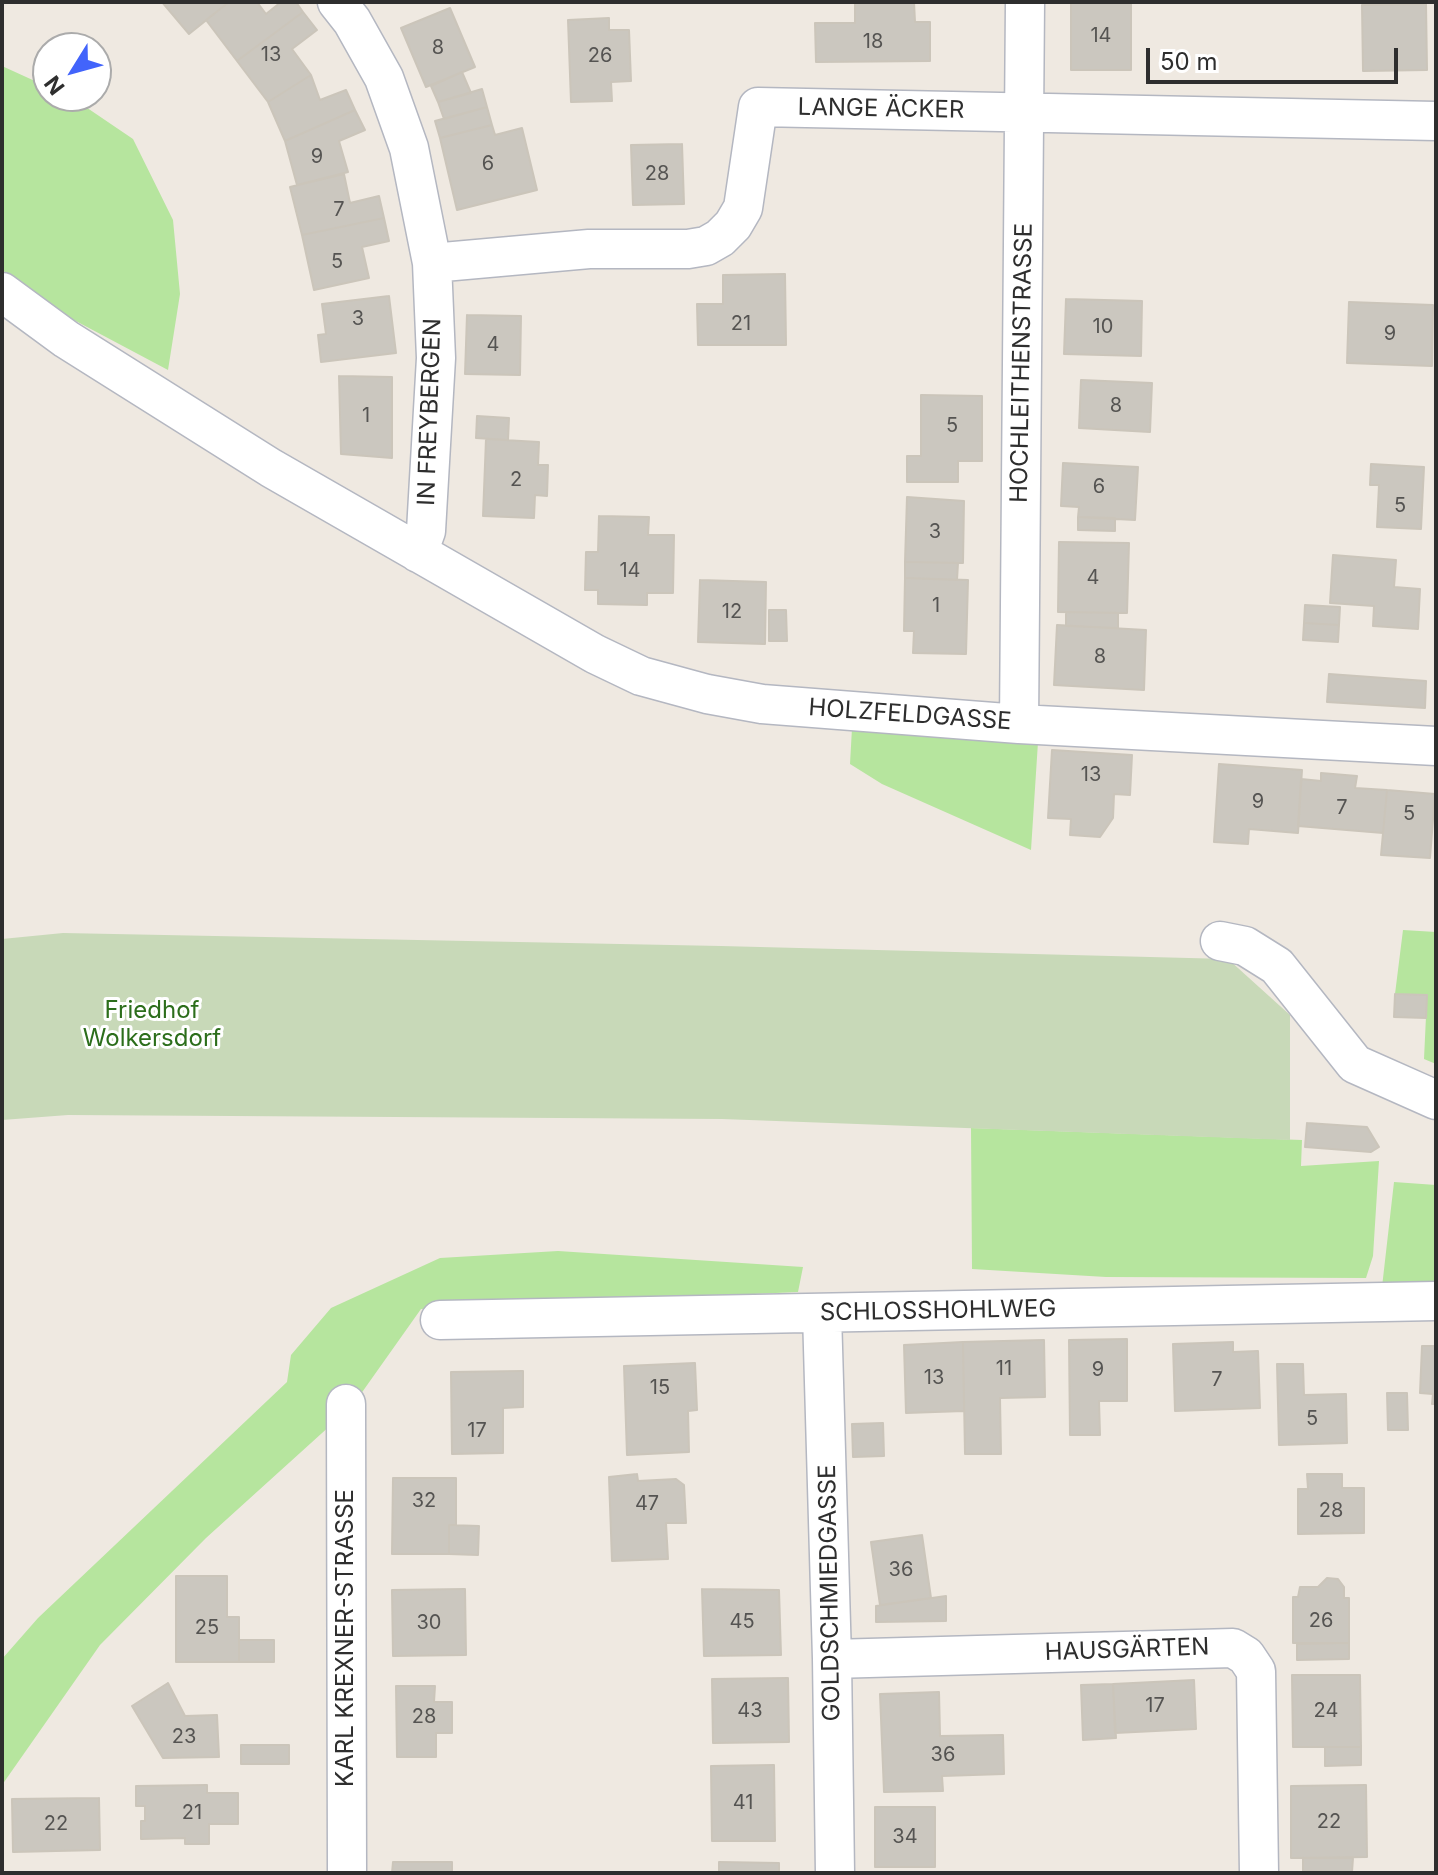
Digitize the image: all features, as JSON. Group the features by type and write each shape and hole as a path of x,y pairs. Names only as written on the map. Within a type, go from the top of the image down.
{"street":[{"name":"IN FREYBERGEN","path":"337,2 352,21 384,78 409,148 432,263 436,358 426,531 418,553"},
{"name":"HOCHLEITHENSTRASSE","path":"1019,724 1025,2"},
{"name":"LANGE ÄCKER","path":"432,263 589,249 688,249 706,246 733,225 743,208 758,107 1436,121"},
{"name":"HOLZFELDGASSE","path":"2,292 66,339 258,460 595,654 641,676 707,694 762,704 1019,724 1436,746"},
{"path":"1220,941 1245,946 1277,966 1346,1057 1355,1064 1436,1100"},
{"name":"SCHLOSSHOHLWEG","path":"440,1320 1436,1301"},
{"name":"GOLDSCHMIEDGASSE","path":"822,1313 835,1873"},
{"name":"KARL KREXNER-STRASSE","path":"346,1404 347,1873"},
{"name":"HAUSGÄRTEN","path":"832,1659 1233,1648 1246,1656 1256,1671 1259,1873"}],"green space":[{"path":"2,66 32,80 32,112 93,112 133,139 173,220 180,294 168,370 72,319 2,270"},
{"path":"852,728 1038,742 1031,850 882,784 850,764"},
{"path":"1403,930 1436,932 1436,1064 1424,1059 1427,995 1395,994"},
{"name":"Friedhof Wolkersdorf","path":"63,933 1228,959 1290,1015 1290,1140 722,1119 68,1115 2,1120 2,939"},
{"path":"971,1128 1302,1140 1301,1166 1379,1161 1373,1256 1366,1278 1106,1277 972,1269"},
{"path":"1394,1182 1436,1185 1436,1285 1382,1287"},
{"path":"558,1251 803,1267 798,1292 421,1309 353,1405 206,1538 100,1645 2,1785 2,1659 38,1618 287,1382 291,1355 331,1308 440,1258"}],"building":[{"path":"162,2 229,2 189,34"},
{"path":"229,2 257,2 266,14 281,2 296,2 303,12 237,61 206,20"},
{"path":"855,2 914,2 915,22 930,22 930,61 816,62 815,23 855,23"},
{"path":"1071,2 1131,2 1131,70 1071,70"},
{"path":"1426,4 1427,70 1363,71 1362,5"},
{"path":"450,8 475,67 426,87 401,28"},
{"path":"303,12 317,30 292,49 311,75 268,102 237,61"},
{"path":"609,18 609,30 629,30 631,81 611,82 612,101 571,102 568,20"},
{"path":"462,72 471,93 438,102 431,86"},
{"path":"311,75 320,100 346,90 355,110 285,141 268,102"},
{"path":"482,89 487,107 444,119 438,102"},
{"path":"487,107 492,125 440,138 435,121"},
{"path":"355,110 365,130 339,141 348,172 297,185 285,141"},
{"path":"492,125 495,135 522,128 537,190 457,210 440,138"},
{"path":"682,144 684,204 633,205 631,145"},
{"path":"344,174 350,203 379,196 384,218 302,235 290,187"},
{"path":"384,218 389,241 362,247 369,278 314,290 302,235"},
{"path":"785,274 786,345 698,345 697,304 723,304 723,275"},
{"path":"389,296 396,353 321,362 318,335 326,334 322,304"},
{"path":"1066,299 1142,301 1141,356 1064,354"},
{"path":"1349,302 1433,305 1432,366 1347,363"},
{"path":"467,315 521,316 520,375 465,374"},
{"path":"339,376 392,377 392,458 341,454"},
{"path":"1081,380 1152,383 1150,432 1079,428"},
{"path":"921,395 982,396 982,461 958,461 958,482 907,482 907,456 921,456"},
{"path":"477,416 509,418 508,440 476,438"},
{"path":"486,439 539,442 538,465 548,465 547,496 535,495 534,518 483,516"},
{"path":"1063,463 1138,467 1135,520 1078,517 1079,507 1061,506"},
{"path":"1371,464 1424,467 1421,529 1377,527 1379,485 1370,485"},
{"path":"907,497 964,501 963,563 905,562"},
{"path":"599,516 649,517 648,535 674,535 673,593 647,593 647,605 598,604 598,590 585,590 586,552 598,552"},
{"path":"1078,517 1115,518 1115,531 1078,530"},
{"path":"1059,542 1129,543 1127,613 1058,612"},
{"path":"1333,555 1396,560 1394,587 1420,589 1418,629 1373,626 1374,606 1330,603"},
{"path":"905,562 958,563 957,580 905,578"},
{"path":"905,578 968,580 966,654 913,653 914,631 904,631"},
{"path":"700,580 766,582 765,644 698,642"},
{"path":"1305,605 1340,607 1339,625 1304,623"},
{"path":"769,610 786,610 787,641 769,641"},
{"path":"1066,612 1118,613 1118,628 1066,626"},
{"path":"1304,623 1339,625 1338,642 1303,640"},
{"path":"1057,625 1146,630 1144,690 1054,685"},
{"path":"1329,674 1426,681 1425,708 1327,702"},
{"path":"1052,750 1132,755 1130,795 1114,794 1113,818 1100,837 1070,835 1071,819 1048,818"},
{"path":"1219,764 1302,770 1298,833 1249,829 1248,844 1214,842"},
{"path":"1321,773 1357,776 1355,788 1387,790 1383,833 1298,826 1301,779 1321,781"},
{"path":"1387,790 1435,794 1430,858 1381,855"},
{"path":"1395,994 1427,995 1426,1018 1394,1017"},
{"path":"1307,1123 1367,1127 1379,1147 1371,1152 1305,1147"},
{"path":"1127,1339 1127,1401 1099,1401 1100,1435 1070,1435 1069,1340"},
{"path":"1044,1340 1045,1397 1000,1398 1001,1454 965,1454 963,1342"},
{"path":"963,1342 964,1411 906,1413 904,1345"},
{"path":"1233,1342 1233,1352 1258,1351 1260,1408 1175,1411 1173,1344"},
{"path":"1422,1346 1436,1346 1436,1404 1432,1404 1433,1394 1420,1393"},
{"path":"695,1363 697,1410 688,1411 689,1452 627,1455 624,1366"},
{"path":"1277,1364 1303,1364 1304,1395 1346,1394 1347,1443 1279,1445"},
{"path":"523,1371 523,1407 503,1408 503,1453 452,1454 451,1372"},
{"path":"1387,1393 1407,1393 1408,1430 1388,1430"},
{"path":"883,1423 884,1456 853,1457 852,1424"},
{"path":"637,1474 638,1481 676,1479 684,1485 686,1523 666,1523 668,1559 612,1561 609,1477"},
{"path":"1307,1474 1342,1474 1342,1488 1364,1488 1364,1533 1298,1534 1298,1489 1308,1489"},
{"path":"393,1478 456,1478 456,1525 449,1525 449,1554 392,1554"},
{"path":"449,1525 479,1526 478,1555 449,1554"},
{"path":"922,1535 931,1598 880,1605 871,1542"},
{"path":"176,1576 227,1576 227,1617 239,1617 239,1662 176,1662"},
{"path":"1327,1578 1338,1579 1344,1587 1344,1598 1349,1598 1349,1643 1293,1643 1293,1597 1298,1597 1300,1587 1318,1587"},
{"path":"465,1589 466,1655 393,1656 392,1590"},
{"path":"702,1589 779,1590 781,1655 704,1656"},
{"path":"946,1596 946,1621 876,1622 876,1606"},
{"path":"239,1640 274,1640 274,1662 239,1662"},
{"path":"1349,1643 1349,1659 1297,1660 1297,1644"},
{"path":"1292,1675 1360,1675 1361,1747 1293,1747"},
{"path":"788,1678 789,1742 713,1743 712,1679"},
{"path":"1194,1680 1196,1729 1115,1733 1113,1684"},
{"path":"168,1683 185,1716 217,1715 219,1757 163,1758 132,1706"},
{"path":"1113,1684 1116,1738 1083,1740 1081,1685"},
{"path":"396,1686 435,1686 434,1702 452,1702 452,1733 436,1733 436,1757 397,1757"},
{"path":"939,1692 940,1736 1003,1735 1004,1774 942,1776 943,1791 884,1792 880,1694"},
{"path":"241,1745 289,1745 289,1764 241,1764"},
{"path":"1325,1747 1361,1747 1361,1765 1325,1766"},
{"path":"774,1765 775,1841 712,1841 711,1766"},
{"path":"207,1785 207,1793 238,1793 238,1824 209,1824 209,1844 185,1844 185,1838 141,1839 145,1806 136,1806 136,1786"},
{"path":"1366,1785 1367,1857 1291,1858 1291,1786"},
{"path":"99,1798 100,1850 13,1852 12,1799"},
{"path":"875,1807 935,1807 935,1867 875,1867"},
{"path":"1303,1858 1353,1858 1352,1872 1303,1871"},
{"path":"393,1862 452,1862 452,1873 392,1873"},
{"path":"719,1862 779,1863 779,1873 719,1873"}]}
